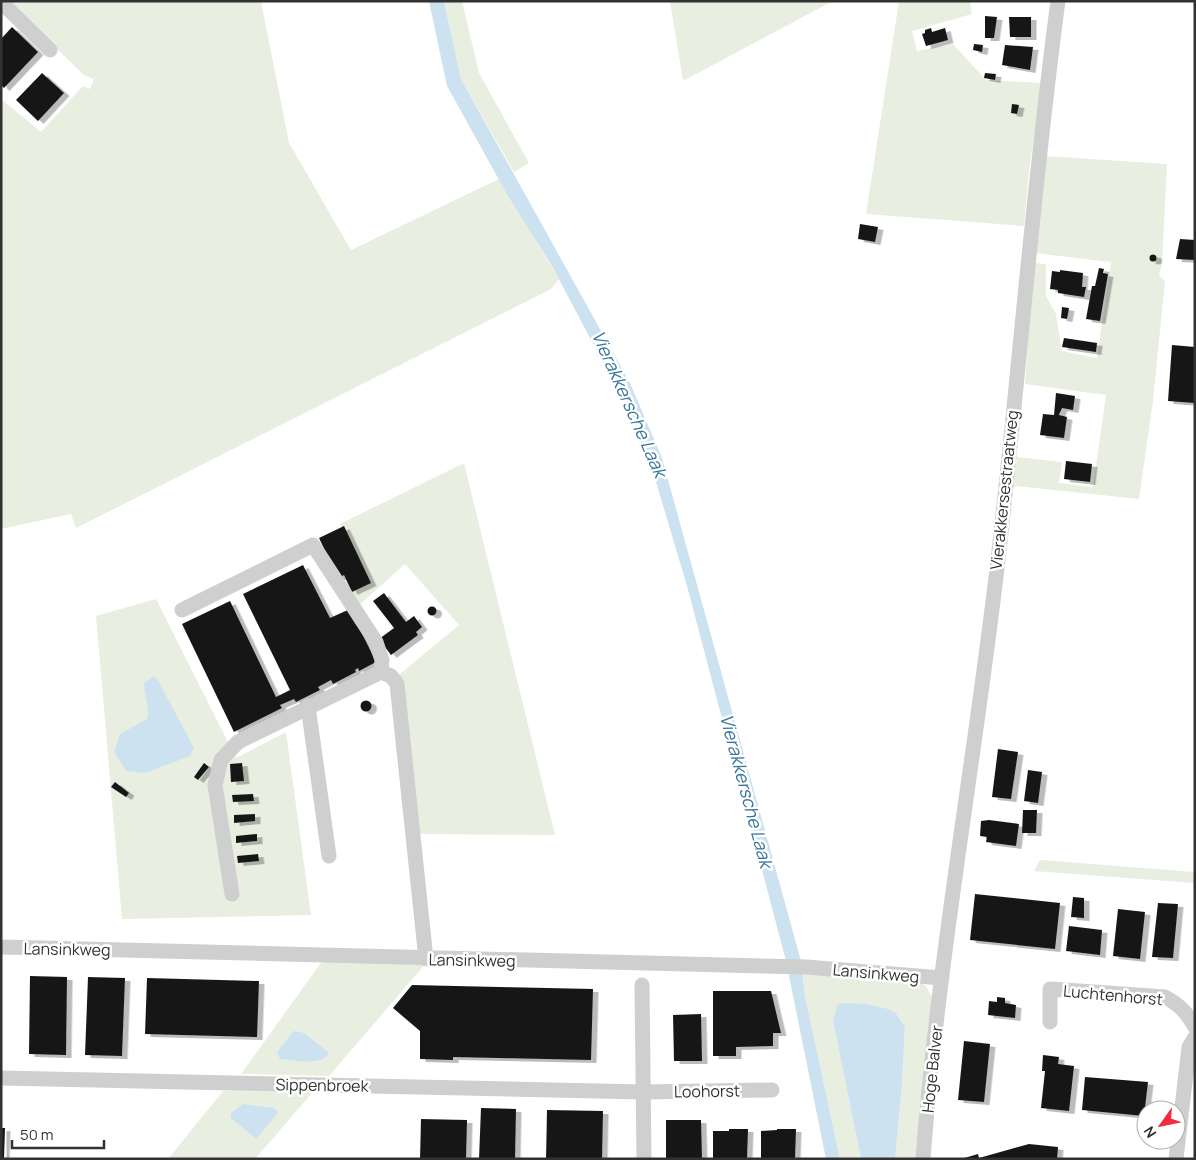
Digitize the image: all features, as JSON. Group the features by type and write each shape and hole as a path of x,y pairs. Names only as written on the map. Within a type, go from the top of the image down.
{"street":[{"name":"Vierakkersestraatweg","path":"942,978 998,561 1041,132 1058,1"},
{"path":"1,2 50,50"},
{"path":"182,610 313,545 376,642 382,660 381,672"},
{"path":"232,894 215,785 221,760 238,742 308,706 381,672 391,676 397,684 425,932 426,959"},
{"path":"308,706 329,856"},
{"name":"Lansinkweg","path":"1,947 426,959 784,966 942,978"},
{"name":"Hoge Balver","path":"923,1159 942,978"},
{"path":"642,985 644,1159"},
{"name":"Luchtenhorst","path":"1050,1022 1050,989 1060,989 1165,998 1176,1003 1186,1012 1195,1027"},
{"path":"1176,1159 1189,1047 1195,1037"},
{"name":"Sippenbroek","path":"1,1078 643,1092"},
{"name":"Loohorst","path":"643,1092 772,1090"}],"green space":[{"path":"7,1 261,1 289,143 351,250 499,179 559,279 551,289 76,528 71,514 1,529 1,99 41,132 83,86 90,89 94,79 84,75"},
{"path":"444,1 462,1 479,73 529,163 514,172 461,79"},
{"path":"670,1 833,1 683,81"},
{"path":"899,1 970,1 972,14 912,31 917,51 953,44 986,80 1042,83 1029,171 1024,226 866,214"},
{"path":"1044,156 1167,164 1162,264 1159,275 1165,281 1153,401 1139,499 1016,486 1013,488 1017,457 1062,462 1059,483 1093,487 1106,395 1025,384 1033,263 1046,264 1046,296 1056,314 1062,351 1097,358 1111,262 1034,253"},
{"path":"464,463 555,835 417,834 400,674 459,625 405,564 357,607 343,583 364,571 340,524"},
{"path":"156,599 236,758 286,732 311,915 122,919 96,616"},
{"path":"1040,860 1195,872 1195,883 1034,871"},
{"path":"323,960 427,962 329,1076 241,1074"},
{"path":"801,961 920,982 926,986 934,1001 919,1159 895,1159 905,1027 896,1013 866,1004 833,1021 861,1159 840,1159 805,996"},
{"path":"223,1091 313,1092 255,1159 168,1159"}],"water":[{"name":"Vierakkersche Laak","path":"429,1 444,1 461,79 630,383 662,458 801,961 805,996 840,1159 826,1159 786,961 687,586 656,482 619,393 552,266 508,196 447,86"},
{"path":"154,676 194,748 190,756 145,773 126,771 114,752 120,734 147,719 148,710 144,683"},
{"path":"843,1003 866,1004 888,1009 896,1013 905,1027 895,1159 861,1159 833,1021 837,1005"},
{"path":"294,1031 304,1033 328,1052 328,1055 312,1061 280,1059 277,1052"},
{"path":"243,1104 274,1108 277,1111 277,1114 256,1139 231,1118 231,1113"}],"building":[{"path":"985,16 997,17 994,38 985,38"},
{"path":"1009,17 1031,17 1031,37 1010,37"},
{"path":"12,27 38,52 4,88 1,85 1,39"},
{"path":"931,28 932,32 945,28 948,40 926,46 922,34 925,33 925,30"},
{"path":"974,44 983,45 982,52 973,50"},
{"path":"1005,45 1033,47 1030,70 1002,65"},
{"path":"42,73 64,93 38,121 16,100"},
{"path":"985,73 996,74 995,80 984,78"},
{"path":"1012,104 1019,105 1017,114 1011,113"},
{"path":"860,224 878,227 875,242 858,239"},
{"path":"1180,239 1195,240 1195,260 1176,259"},
{"path":"1153,254 1157,258 1153,262 1149,258"},
{"path":"1099,268 1104,269 1103,273 1108,274 1100,321 1086,319 1092,286 1095,286"},
{"path":"1060,270 1083,273 1082,287 1086,287 1084,297 1058,293 1058,290 1050,289 1052,271 1060,272"},
{"path":"1062,307 1069,308 1067,319 1061,318"},
{"path":"1064,338 1097,343 1096,352 1062,347"},
{"path":"1172,345 1195,347 1195,403 1168,401"},
{"path":"1056,393 1075,396 1073,410 1062,408 1059,415 1067,417 1064,438 1040,435 1043,414 1054,415"},
{"path":"1066,461 1092,464 1090,482 1064,479"},
{"path":"344,526 371,583 352,592 344,575 338,578 319,538"},
{"path":"303,565 330,618 350,609 376,662 359,671 358,668 355,670 356,672 333,684 331,680 318,687 320,690 296,702 294,699 280,705 282,708 234,732 182,624 230,601 276,697 290,690 243,594"},
{"path":"384,593 406,622 414,616 422,627 416,632 418,635 391,655 379,639 394,628 373,601"},
{"path":"432,607 436,611 432,615 428,611"},
{"path":"364,701 368,701 371,706 370,710 364,711 361,708 361,704"},
{"path":"998,749 1018,752 1011,799 992,797"},
{"path":"204,763 209,767 198,780 194,777"},
{"path":"242,763 244,781 231,782 230,764"},
{"path":"1028,770 1042,772 1038,803 1024,801"},
{"path":"115,782 129,793 126,797 111,787"},
{"path":"253,794 254,801 233,802 232,795"},
{"path":"1023,810 1037,810 1036,833 1022,833"},
{"path":"255,814 255,821 234,823 234,815"},
{"path":"989,820 1019,824 1016,846 986,842 987,837 980,836 981,821"},
{"path":"257,834 257,841 236,843 236,836"},
{"path":"258,854 259,861 238,863 237,856"},
{"path":"975,894 1060,903 1055,949 970,940"},
{"path":"1073,897 1084,898 1084,918 1071,917"},
{"path":"1158,903 1178,904 1173,958 1152,957"},
{"path":"1118,909 1145,912 1140,959 1113,956"},
{"path":"1069,926 1102,930 1100,955 1066,951"},
{"path":"30,976 67,977 66,1055 29,1054"},
{"path":"88,977 125,978 122,1056 85,1055"},
{"path":"147,978 259,981 257,1037 145,1034"},
{"path":"412,985 593,989 591,1060 453,1057 453,1060 420,1059 420,1031 393,1008"},
{"path":"713,991 771,991 781,1033 773,1033 773,1046 736,1047 736,1056 713,1056"},
{"path":"997,997 1005,998 1005,1003 1016,1005 1015,1018 988,1015 989,1001 997,1002"},
{"path":"701,1014 702,1061 674,1061 673,1015"},
{"path":"964,1041 990,1044 984,1102 958,1100"},
{"path":"1043,1055 1059,1057 1058,1064 1074,1066 1069,1111 1041,1108 1045,1071 1042,1071"},
{"path":"1085,1077 1148,1082 1146,1100 1136,1100 1136,1115 1082,1110"},
{"path":"481,1108 516,1109 515,1159 479,1159"},
{"path":"547,1110 603,1111 602,1159 546,1159"},
{"path":"421,1119 467,1120 466,1159 420,1159"},
{"path":"666,1120 701,1120 702,1159 666,1159"},
{"path":"1,1128 5,1128 4,1159 1,1159"},
{"path":"729,1129 748,1129 747,1159 713,1159 713,1131 729,1131"},
{"path":"796,1129 795,1159 761,1159 761,1131"},
{"path":"1029,1144 1058,1147 1057,1159 961,1159 978,1154 979,1158"}]}
